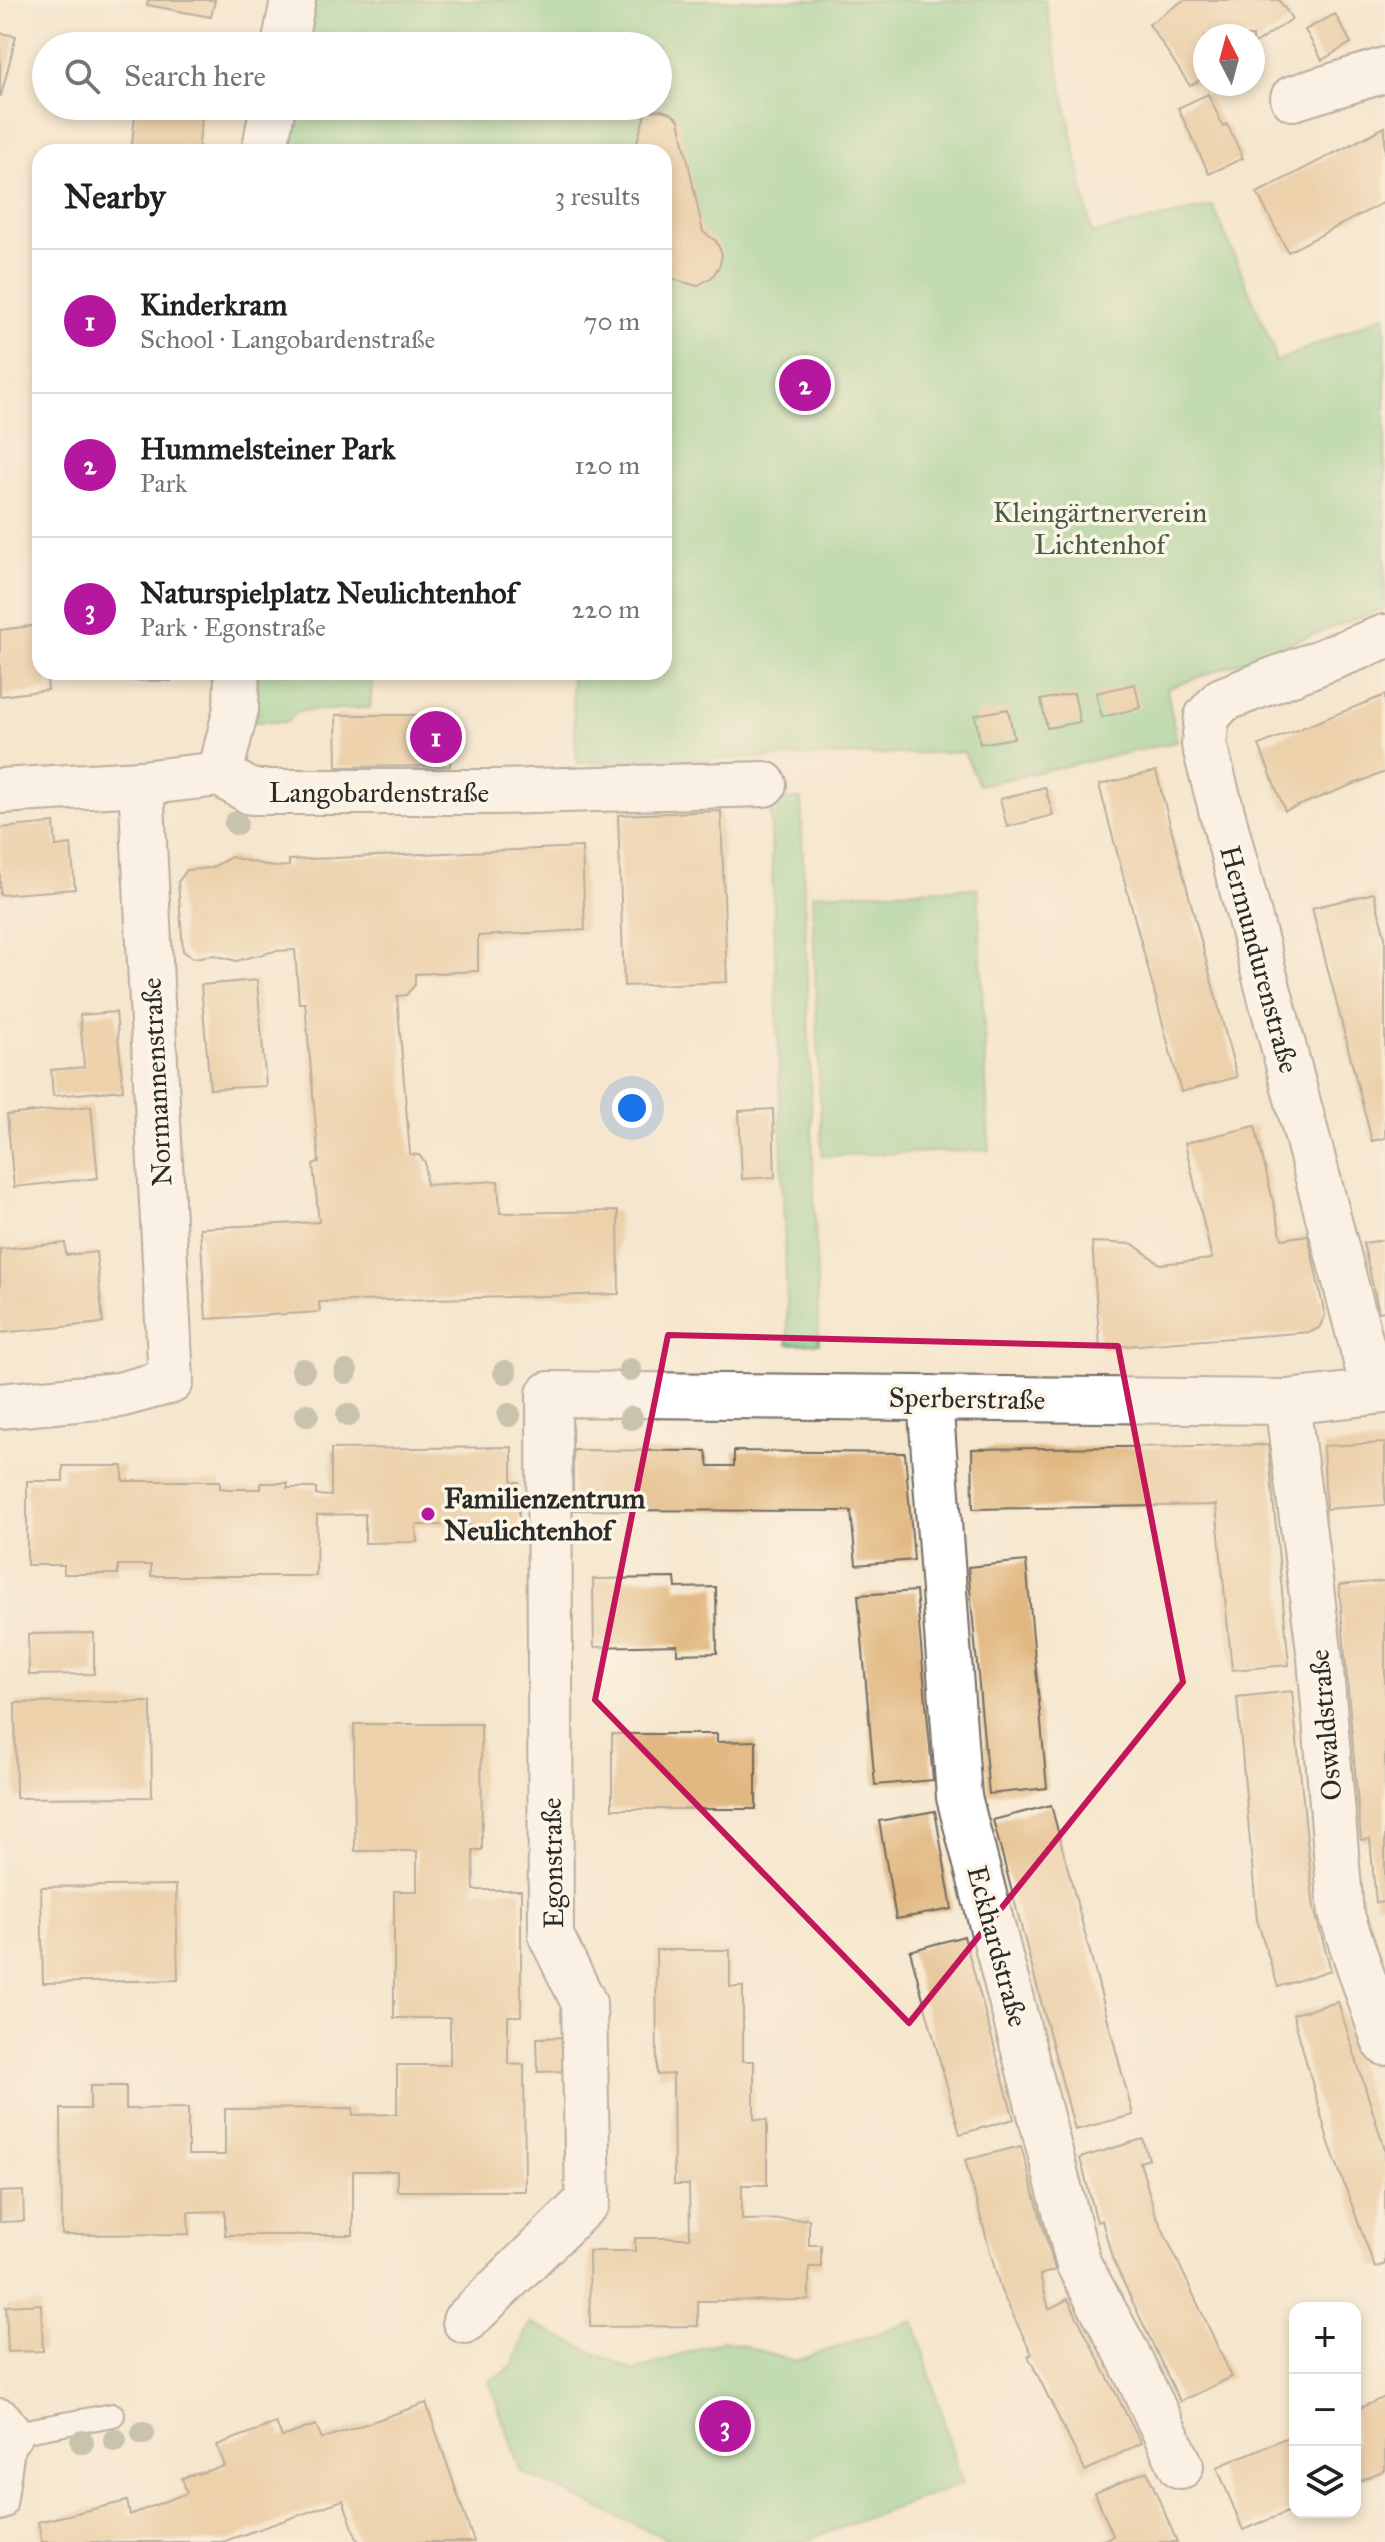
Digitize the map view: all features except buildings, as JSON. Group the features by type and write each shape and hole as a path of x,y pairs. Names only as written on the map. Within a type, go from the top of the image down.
{"street":[{"path":"287,32 293,0"},
{"path":"1293,98 1385,70"},
{"path":"266,144 270,120"},
{"name":"Hermundurenstraße","path":"1380,1391 1204,744 1207,717 1222,700 1385,637"},
{"path":"0,791 141,783 220,774 236,709 237,680"},
{"name":"Langobardenstraße","path":"220,774 251,792 497,792 764,784"},
{"name":"Normannenstraße","path":"0,1406 119,1395 171,1381 141,783"},
{"name":"Sperberstraße","path":"549,1394 1287,1402 1380,1391"},
{"name":"Egonstraße","path":"465,2321 588,2201 584,2003 551,1936 549,1394"},
{"name":"Eckhardstraße","path":"930,1398 959,1797 1079,2265 1127,2353 1181,2466"},
{"name":"Oswaldstraße","path":"1287,1402 1320,1658 1341,1913 1385,2043"},
{"path":"0,2504 5,2428"}],"lane":[{"path":"5,2428 113,2415"}],"highlighted area":[{"path":"668,1335 1118,1346 1183,1682 909,2023 595,1700"}],"green space":[{"name":"Kleingärtnerverein Lichtenhof","path":"314,0 1045,0 1092,234 1213,206 1273,347 1275,362 1385,315 1385,608 1167,689 1177,742 979,785 964,752 577,763 572,680 672,680 672,144 289,144 293,120 672,120 672,32 308,32"},
{"path":"256,680 372,680 370,708 298,711 287,722 254,722"},
{"path":"801,799 819,1343 788,1344 770,800"},
{"path":"978,888 989,1150 822,1156 812,894"},
{"path":"914,2321 962,2484 802,2542 673,2542 521,2472 489,2381 512,2367 530,2323 634,2371 724,2340 796,2361"}],"place":[{"name":"Hummelsteiner Park","path":"805,385"},
{"name":"Kinderkram","path":"436,737"},
{"name":"Familienzentrum Neulichtenhof","path":"428,1514"},
{"name":"Naturspielplatz Neulichtenhof","path":"725,2426"}]}
